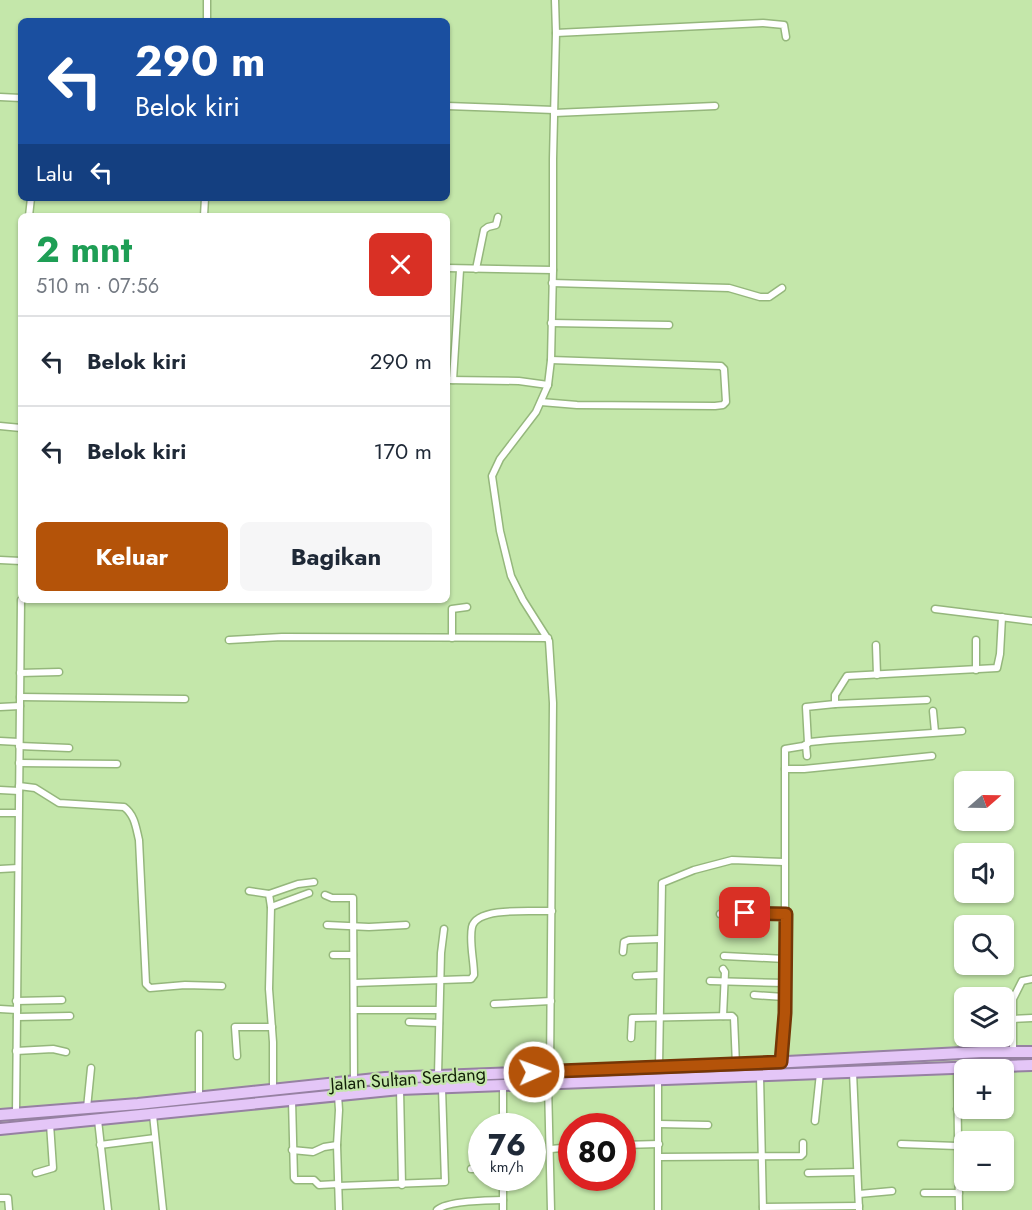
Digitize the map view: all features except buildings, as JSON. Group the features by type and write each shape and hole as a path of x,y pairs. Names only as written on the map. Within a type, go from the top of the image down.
{"highway":[{"name":"Jalan Sultan Serdang","path":"0,1115 438,1075 1032,1052"},
{"path":"895,1057 895,1070"},
{"name":"Jalan Sultan Serdang","path":"1014,1065 1032,1065"},
{"name":"Jalan Sultan Serdang","path":"0,1129 400,1089 504,1087 954,1067"},
{"path":"138,1104 138,1116"}],"street":[{"path":"207,0 207,18"},
{"path":"550,1072 554,704 550,645 511,576 500,531 492,476 500,459 541,402 548,385 551,360 553,270 555,0"},
{"path":"556,33 762,22 784,25 786,37"},
{"path":"0,97 18,98"},
{"path":"450,105 554,112 715,106"},
{"path":"476,269 484,230 496,225 498,217"},
{"path":"450,268 553,270"},
{"path":"460,270 450,380 519,381 548,385"},
{"path":"552,283 729,288 760,297 769,297 782,288"},
{"path":"551,323 669,325"},
{"path":"541,402 577,405 715,406 726,402 724,369 721,366 551,360"},
{"path":"0,426 18,428"},
{"path":"0,560 18,561"},
{"path":"16,1114 21,603"},
{"path":"452,638 452,609 467,607"},
{"path":"936,609 1032,621"},
{"path":"835,704 835,695 844,677 998,668 1002,617"},
{"path":"229,640 282,637 548,638"},
{"path":"976,640 976,670"},
{"path":"876,645 877,675"},
{"path":"20,673 59,672"},
{"path":"20,697 185,699"},
{"path":"807,756 806,707 927,700"},
{"path":"0,707 20,706"},
{"path":"933,711 935,732"},
{"path":"781,1062 785,983 786,748 807,744 962,731"},
{"path":"0,741 69,748"},
{"path":"785,769 932,756"},
{"path":"19,763 117,764"},
{"path":"0,790 35,789 59,803 124,807 129,811 135,821 139,840 146,984 150,988 186,985 222,986"},
{"path":"0,813 18,813"},
{"path":"659,1067 662,883 732,860 784,862"},
{"path":"0,869 18,868"},
{"path":"249,891 269,894 298,884 314,882"},
{"path":"298,884 301,896"},
{"path":"271,907 309,893"},
{"path":"269,894 271,907 269,989 273,1090"},
{"path":"325,895 332,898 353,898 354,1081"},
{"path":"354,983 471,979 473,977 473,926 484,915 501,912 552,911"},
{"path":"720,914 786,914"},
{"path":"327,926 406,925"},
{"path":"438,1075 441,953 444,929"},
{"path":"624,952 624,942 629,940 660,939"},
{"path":"333,955 353,955"},
{"path":"724,956 785,959"},
{"path":"723,969 725,972 723,1016"},
{"path":"636,976 659,975"},
{"path":"1014,996 1023,980 1032,979"},
{"path":"710,981 785,983"},
{"path":"754,995 784,997"},
{"path":"16,1001 62,1000"},
{"path":"494,1004 551,1001"},
{"path":"0,1009 17,1013 70,1016"},
{"path":"354,1010 440,1010"},
{"path":"631,1038 632,1018 734,1017 736,1065"},
{"path":"1014,1019 1032,1018"},
{"path":"409,1022 439,1023"},
{"path":"237,1056 235,1027 272,1027"},
{"path":"198,1034 199,1097"},
{"path":"1013,1047 1013,1052"},
{"path":"16,1051 53,1048 66,1052"},
{"path":"87,1108 91,1068"},
{"path":"760,1076 763,1209 859,1208 853,1071"},
{"path":"815,1121 820,1073"},
{"path":"658,1080 658,1210"},
{"path":"548,1084 551,1210"},
{"path":"503,1113 504,1087"},
{"path":"291,1100 292,1150 296,1180 314,1180 319,1185 436,1184 445,1182 442,1088"},
{"path":"400,1089 402,1185"},
{"path":"338,1095 339,1210"},
{"path":"153,1115 163,1210"},
{"path":"98,1120 108,1210"},
{"path":"36,1173 53,1168 50,1124"},
{"path":"659,1124 708,1125"},
{"path":"100,1145 155,1138"},
{"path":"659,1157 801,1156 803,1143"},
{"path":"901,1143 954,1146"},
{"path":"636,1145 659,1144"},
{"path":"292,1150 313,1152 337,1145"},
{"path":"551,1149 558,1148"},
{"path":"808,1173 857,1172"},
{"path":"503,1191 503,1210"},
{"path":"859,1194 892,1191"},
{"path":"924,1193 959,1193 959,1210"},
{"path":"0,1198 8,1198 9,1210"},
{"path":"437,1210 440,1207 458,1207 503,1200"}],"route":[{"path":"534,1072 781,1062 785,1013 786,914 745,913"}]}
